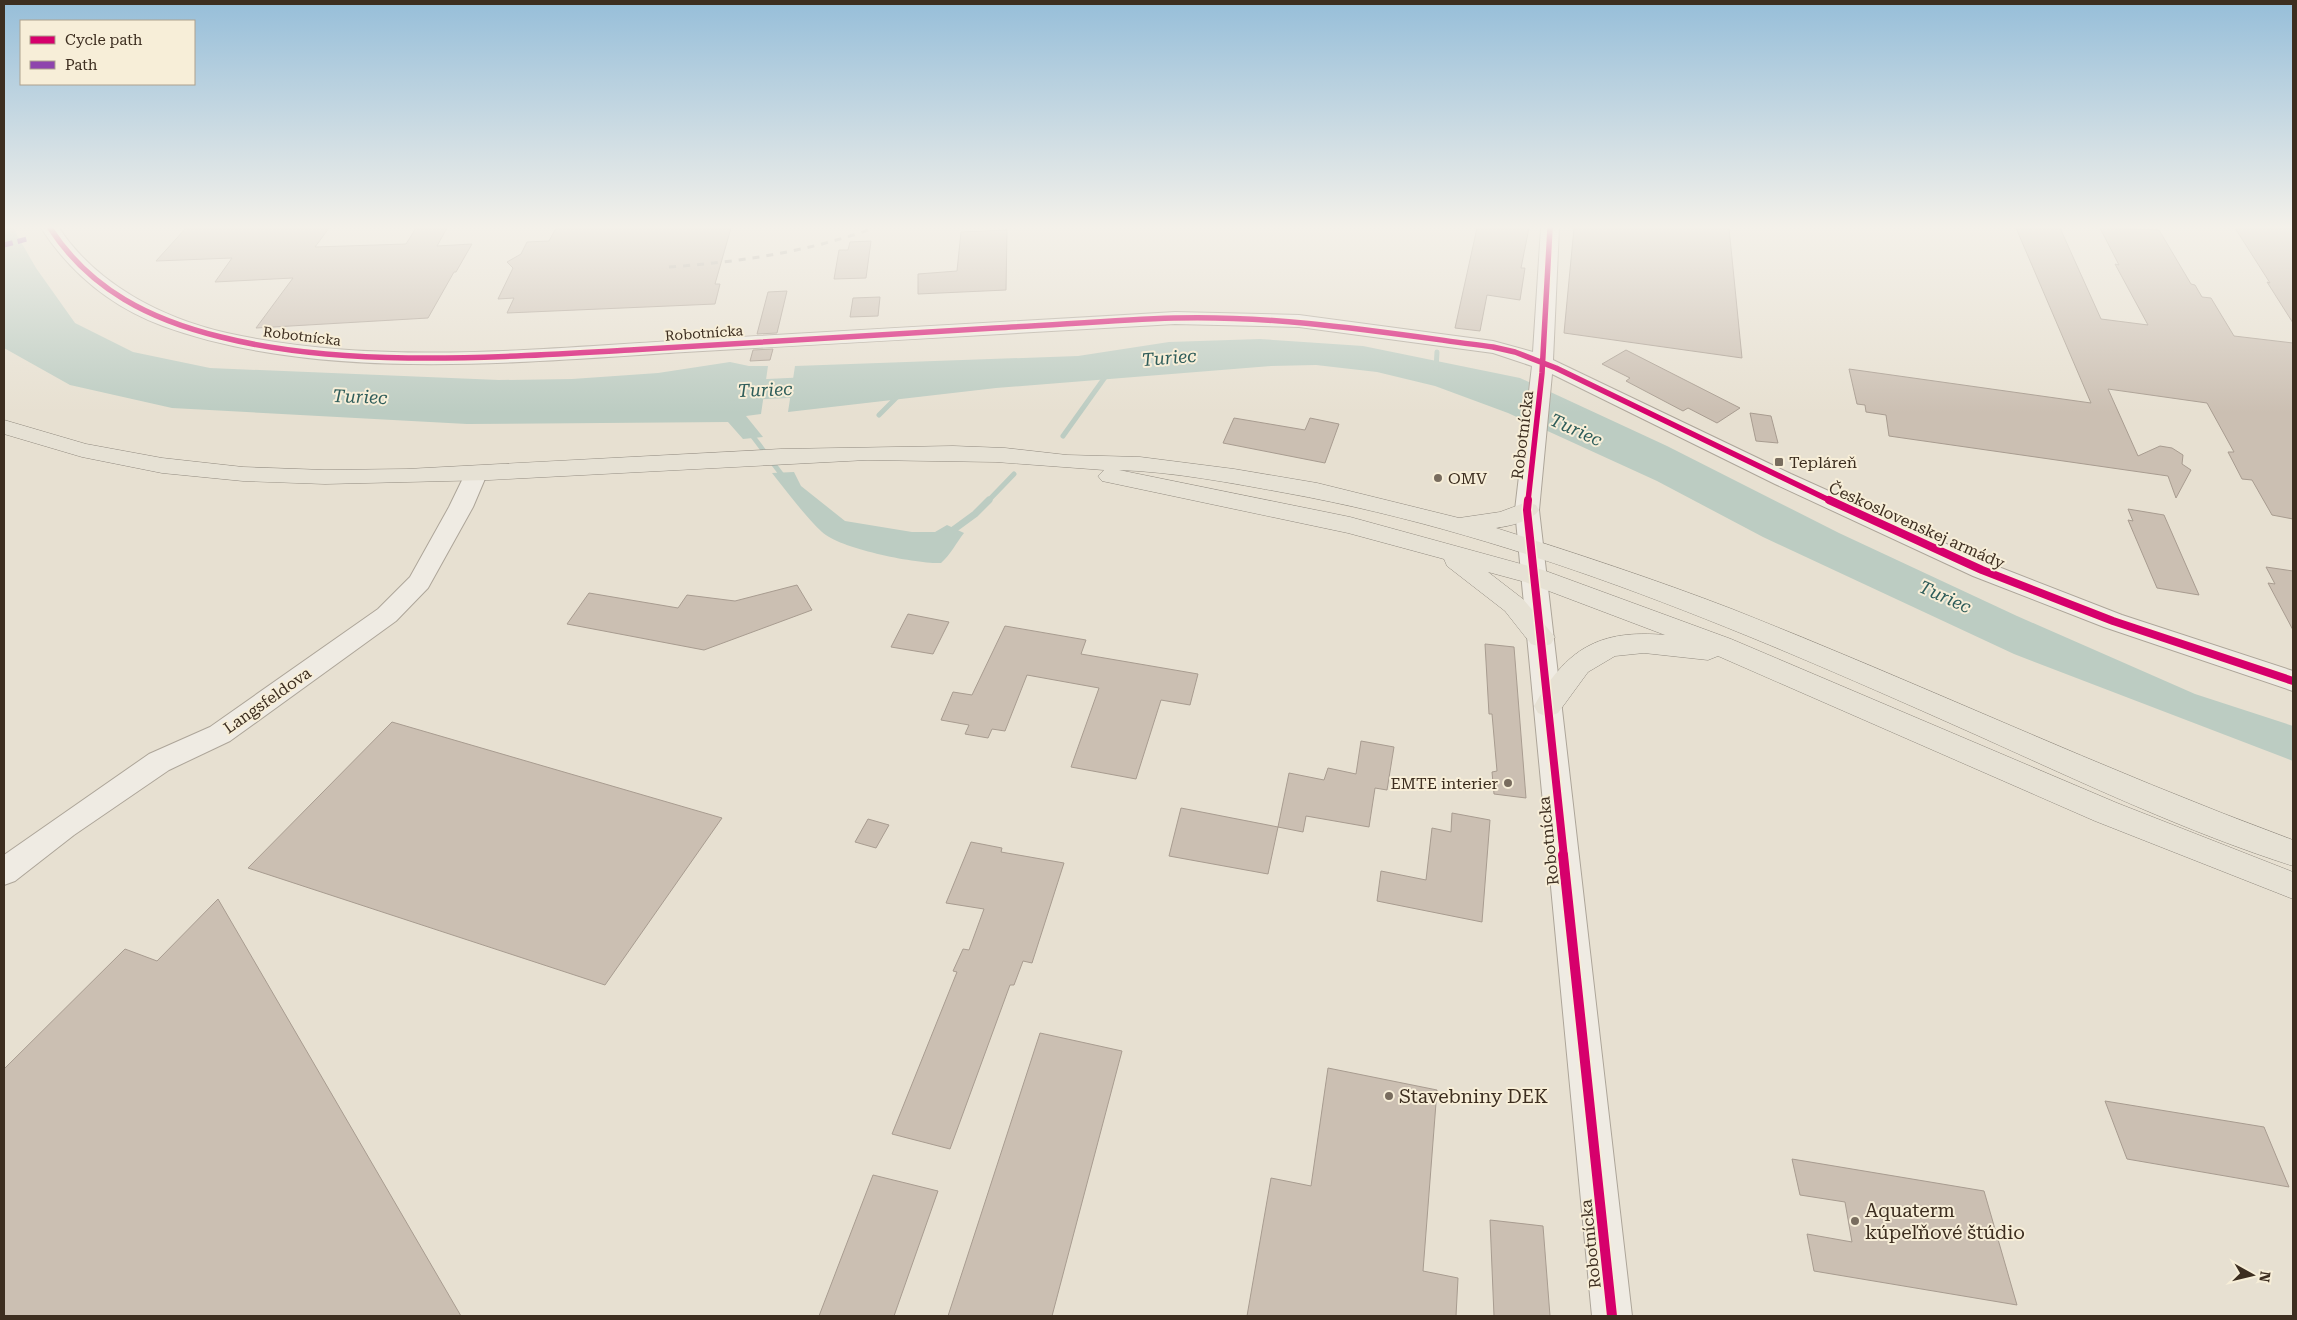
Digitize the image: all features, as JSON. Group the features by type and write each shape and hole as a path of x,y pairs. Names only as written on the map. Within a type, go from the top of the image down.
{"main road":[{"path":"4,427 42,440 110,457 194,469 318,476 476,474 790,456 966,454 1031,457 1075,462 1105,461 1153,465 1261,480 1364,501 1451,524 1629,580 1790,643 2119,786 2293,853"},
{"path":"1075,462 1101,474 1278,509 1440,549 1534,576 1655,619 2106,812 2293,886"},
{"path":"1451,524 1491,522 1528,510"},
{"path":"1440,549 1514,605 1541,637"},
{"path":"1548,706 1583,660 1601,651 1624,645 1643,644 1737,653"}],"street":[{"name":"Robotnícka","path":"109,290 129,303 154,315 212,334 315,352 403,357 501,357 1118,321 1236,318 1328,324 1463,341 1515,352 1542,368"},
{"name":"Robotnícka","path":"1546,290 1542,368 1528,510 1612,1316"},
{"name":"Československej armády","path":"1542,368 1982,570 2113,621 2293,681"},
{"name":"Langsfeldova","path":"4,872 64,827 159,762 220,734 386,615 419,582 461,507 476,474"}],"water":[{"path":"4,290 51,290 75,323 133,352 210,368 499,380 572,379 658,373 730,362 749,366 768,366 761,414 746,416 763,437 743,439 728,422 467,424 172,408 70,385 4,348"},
{"path":"1260,339 1363,346 1520,378 1667,446 1839,533 2017,616 2195,694 2293,726 2293,761 2014,654 1763,537 1657,481 1508,413 1435,386 1377,372 1316,365 1271,366 996,388 788,412 795,366 1078,356 1169,342"},
{"path":"794,472 801,486 845,521 912,532 935,532 947,525 964,533 941,563 915,561 861,550 831,538 822,532 802,511 772,473"}],"building":[{"path":"284,290 444,290 428,318 256,328"},
{"path":"503,290 719,290 715,304 507,313 514,298 498,299"},
{"path":"918,290 1006,290 1006,290 918,294"},
{"path":"1463,290 1522,290 1520,300 1487,295 1480,331 1455,328"},
{"path":"1568,290 1735,290 1742,358 1564,333"},
{"path":"2042,290 2088,290 2101,319 2148,325 2129,290 2198,290 2202,297 2211,298 2234,336 2293,343 2293,519 2272,515 2252,480 2242,479 2228,452 2234,452 2207,403 2108,389 2138,456 2160,446 2172,448 2183,455 2182,464 2191,470 2176,498 2168,476 1889,436 1886,415 1866,412 1865,405 1857,404 1849,369 2091,403"},
{"path":"2272,290 2293,290 2293,323"},
{"path":"787,291 777,333 757,334 768,292"},
{"path":"880,297 878,316 850,317 853,298"},
{"path":"773,349 770,360 750,361 753,350"},
{"path":"1626,350 1740,408 1717,423 1688,408 1683,411 1626,381 1630,378 1602,364"},
{"path":"1750,413 1771,416 1778,443 1756,441"},
{"path":"1234,418 1305,430 1310,418 1339,424 1325,463 1223,443"},
{"path":"2128,509 2164,515 2199,595 2157,588 2128,520 2133,521"},
{"path":"2266,567 2293,571 2293,630 2268,583 2275,584"},
{"path":"797,585 812,610 704,650 567,624 589,593 678,608 687,595 735,601"},
{"path":"908,614 949,622 933,654 891,647"},
{"path":"1005,626 1086,640 1081,654 1198,674 1190,705 1161,700 1136,779 1071,767 1099,688 1027,675 1005,731 992,729 988,738 965,734 969,725 941,720 953,692 972,695"},
{"path":"1485,644 1514,647 1526,798 1494,794 1492,772 1497,771 1492,714 1489,714"},
{"path":"392,722 722,818 605,985 248,868"},
{"path":"1361,741 1394,747 1387,790 1375,788 1369,827 1306,816 1303,832 1278,827 1289,773 1324,780 1328,768 1356,774"},
{"path":"1181,808 1278,827 1268,874 1169,856"},
{"path":"1452,813 1490,820 1482,922 1377,901 1381,871 1426,880 1432,828 1451,832"},
{"path":"868,819 889,825 876,848 855,842"},
{"path":"971,842 1002,848 1001,852 1064,863 1032,963 1023,961 1014,985 1010,985 950,1149 892,1134 957,972 953,971 963,949 969,950 984,909 946,903"},
{"path":"218,899 461,1316 4,1316 4,1069 125,949 157,961"},
{"path":"1040,1033 1122,1051 1052,1316 948,1316"},
{"path":"1328,1068 1437,1090 1423,1271 1458,1278 1456,1316 1247,1316 1271,1178 1311,1186"},
{"path":"2105,1101 2264,1127 2289,1187 2127,1159"},
{"path":"1792,1159 1984,1191 2017,1305 1814,1271 1807,1234 1852,1242 1845,1202 1800,1195"},
{"path":"873,1175 938,1191 894,1316 819,1316"},
{"path":"1490,1220 1543,1226 1550,1316 1494,1316"}],"waterway":[{"path":"1436,369 1437,352"},
{"path":"1063,436 1108,373"},
{"name":"Turiec","path":"706,392 850,385"},
{"path":"879,415 900,394"},
{"path":"748,430 785,479"},
{"path":"988,501 1014,474"},
{"path":"949,533 975,514 988,501"}],"cycle path":[{"path":"110,290 121,298 169,322 222,338 279,348 338,354 501,357 1175,318 1299,321 1493,347 1515,352 1556,368 1783,479 1982,570 2113,621 2293,681"},
{"path":"1547,290 1542,373 1527,510 1612,1316"}],"place":[{"name":"Tepláreň","path":"1779,462"},
{"name":"OMV","path":"1438,478"},
{"name":"EMTE interier","path":"1508,783"},
{"name":"Stavebniny DEK","path":"1389,1096"},
{"name":"Aquaterm kúpeľňové štúdio","path":"1855,1221"}]}
